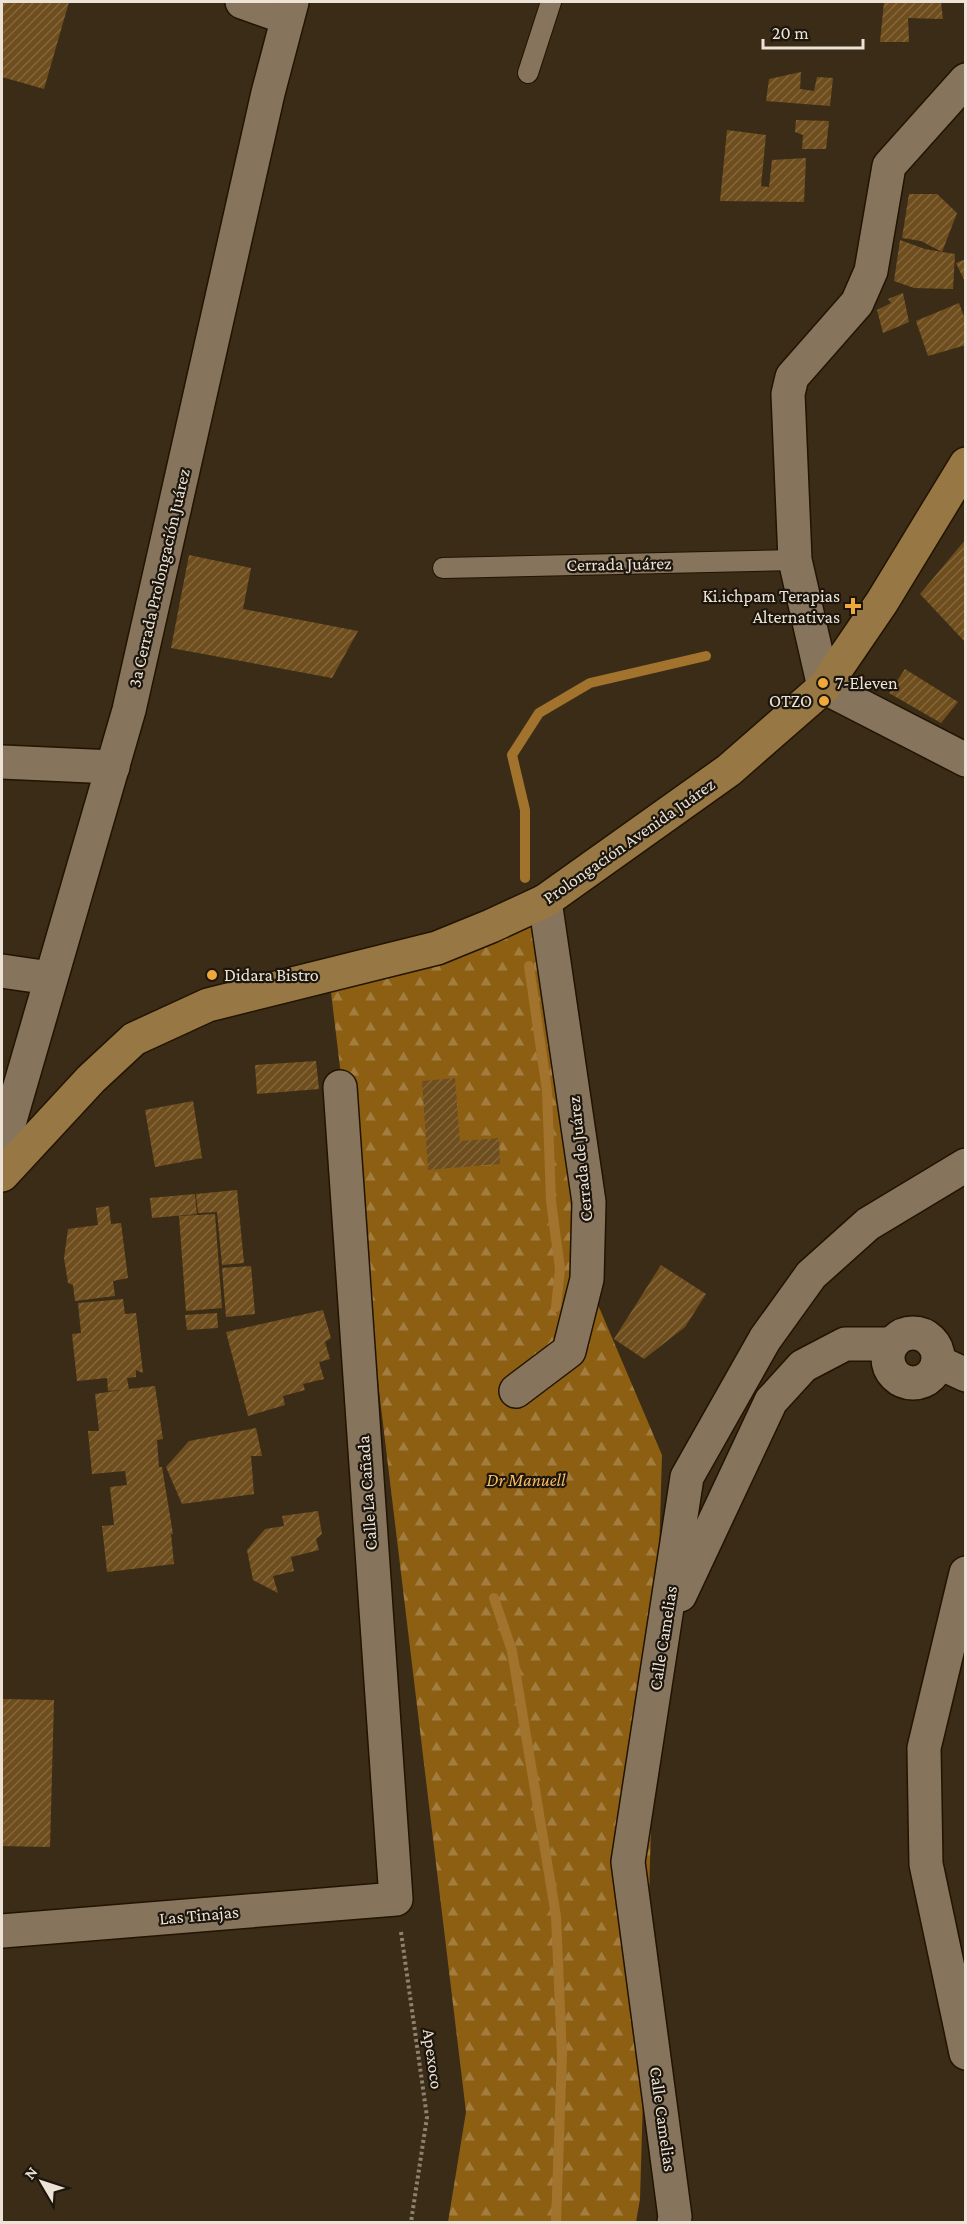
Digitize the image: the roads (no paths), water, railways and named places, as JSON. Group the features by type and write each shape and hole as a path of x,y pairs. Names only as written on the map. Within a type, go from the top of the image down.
{"street":[{"path":"242,2 289,10"},
{"name":"3a Cerrada Prolongación Juárez","path":"4,1137 129,710 289,10"},
{"path":"966,80 889,166 871,271 857,303 792,377 788,394 795,560 824,687 966,760"},
{"name":"Prolongación Avenida Juárez","path":"2,1174 91,1079 134,1039 208,1005 437,948 545,901 729,771 824,687 882,602 966,465"},
{"path":"2,762 113,766"},
{"name":"Cerrada de Juárez","path":"516,1391 569,1350 587,1278 589,1202 545,901"},
{"path":"2,971 50,978"},
{"name":"Calle La Cañada","path":"339,1087 396,1899"},
{"name":"Calle Camelias","path":"674,2223 628,1862 687,1477 765,1339 811,1275 868,1224 966,1166"},
{"path":"665,1626 771,1401 803,1366 845,1344 892,1344 900,1336 911,1333 922,1334 932,1341 937,1351 952,1368"},
{"path":"966,1573 924,1748 926,1864 966,2053"},
{"name":"Las Tinajas","path":"2,1931 396,1899"}],"lane":[{"path":"528,73 551,2"},
{"name":"Cerrada Juárez","path":"443,568 795,560"}],"waterway":[{"path":"525,878 525,810 512,755 539,713 590,683 706,656"},
{"path":"529,966 547,1091 551,1201 560,1269 556,1307"},
{"path":"494,1598 512,1651 556,1916 562,2055 556,2222"}],"place":[{"name":"Ki.ichpam Terapias Alternativas","path":"853,606"},
{"name":"7-Eleven","path":"823,683"},
{"name":"OTZO","path":"824,701"},
{"name":"Didara Bistro","path":"212,975"}],"park label":[{"name":"Dr Manuell","path":"526,1480"}]}
